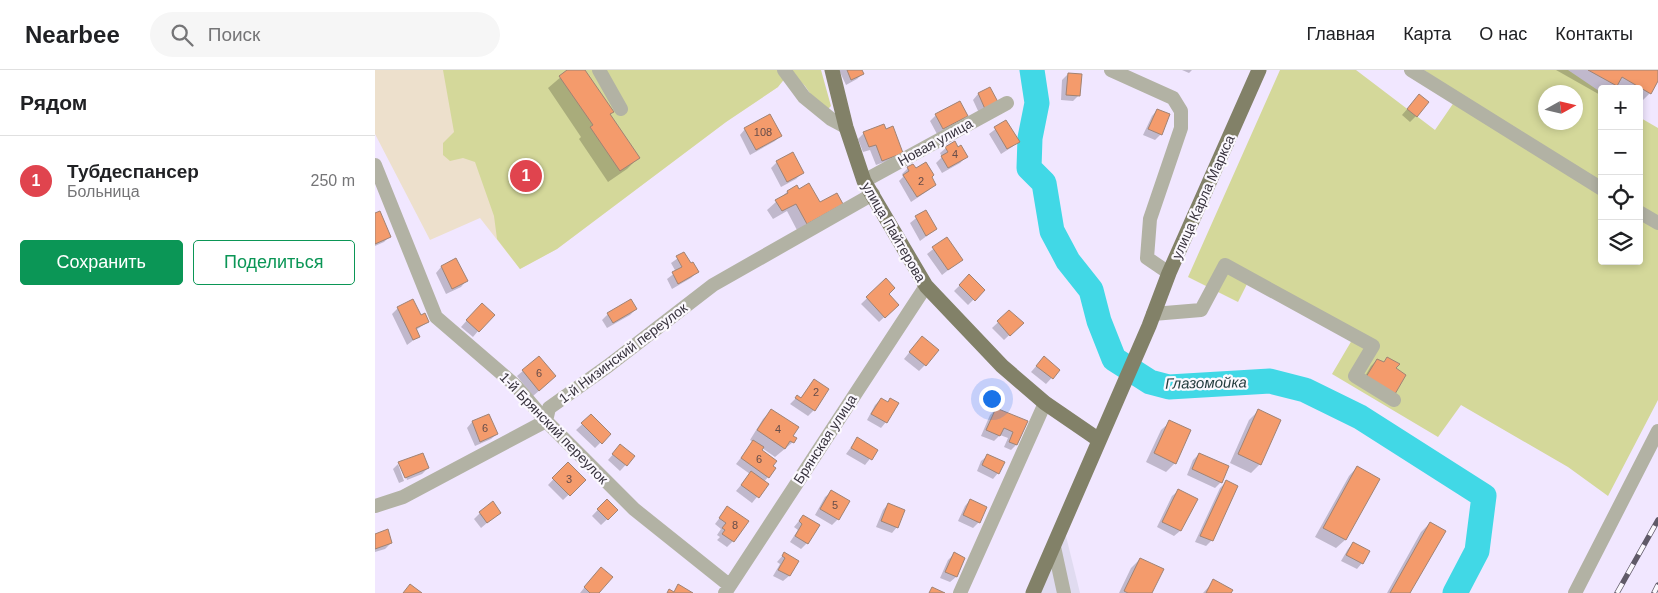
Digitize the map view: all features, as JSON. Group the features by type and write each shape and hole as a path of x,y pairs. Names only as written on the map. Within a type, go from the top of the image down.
{"main road":[{"name":"улица Пайтерова","path":"832,70 846,127 864,181 926,286 1002,366 1045,403 1099,440"},
{"name":"улица Карла Маркса","path":"1099,440 1151,320 1169,272 1259,70"},
{"path":"1033,593 1099,440"}],"street":[{"path":"599,70 621,109"},
{"path":"784,70 803,97 831,119 846,127"},
{"path":"1111,70 1173,98 1181,111 1181,128 1150,219 1147,258 1169,272"},
{"path":"1411,70 1598,187"},
{"name":"Новая улица","path":"864,181 1007,103"},
{"name":"1-й Брянский переулок","path":"375,165 436,317 516,386 546,422 633,508 727,589"},
{"name":"1-й Низинский переулок","path":"546,422 549,408 608,366 713,285 873,194"},
{"path":"1643,214 1658,223"},
{"path":"1151,320 1201,310 1225,265 1373,346 1355,376 1394,400"},
{"name":"Брянская улица","path":"727,589 926,286"},
{"path":"960,593 1045,403"},
{"path":"375,506 403,497 546,422"},
{"path":"1575,593 1658,431"},
{"path":"1053,547 1061,590"}],"shaded area":[{"path":"375,70 768,70 778,87 726,122 557,249 520,269 480,218 430,240 375,134"},
{"path":"1063,524 1080,593 1033,593"}],"green space":[{"path":"443,70 821,70 831,106 828,109 816,102 805,86 790,72 778,87 726,122 557,249 520,269 497,239 494,216 475,162 463,158 450,161 443,155 443,143 454,132"},
{"path":"1280,70 1356,70 1435,130 1459,95 1424,70 1568,70 1598,90 1598,265 1643,265 1643,119 1658,128 1658,400 1608,496 1568,467 1461,405 1438,437 1332,374 1352,340 1248,282 1238,302 1188,277"}],"building":[{"path":"567,70 585,70 614,112 610,114 640,158 620,171 590,127 593,125 559,76"},
{"path":"847,70 862,70 864,74 851,80"},
{"path":"1588,70 1658,70 1658,81 1651,94 1643,89 1643,85 1636,85 1622,77 1618,85"},
{"path":"1068,73 1082,74 1080,96 1066,95"},
{"path":"990,87 998,102 985,109 978,93"},
{"path":"1419,94 1429,102 1417,117 1407,109"},
{"path":"960,101 968,116 943,129 935,114"},
{"path":"1157,109 1170,114 1162,135 1148,129"},
{"path":"770,114 782,136 756,150 744,128"},
{"path":"1006,120 1020,142 1007,149 994,127"},
{"path":"884,124 886,129 893,126 903,153 882,161 876,145 869,147 863,132"},
{"path":"955,141 958,147 961,145 968,157 948,168 941,156 948,152 945,147"},
{"path":"793,152 804,173 787,182 776,161"},
{"path":"926,162 934,175 932,177 936,185 917,197 903,175 909,171 907,167 913,164 916,168"},
{"path":"809,183 820,202 837,193 843,204 807,224 796,204 782,211 775,200 788,193 787,191 797,185 799,189"},
{"path":"926,210 937,229 926,236 915,216"},
{"path":"380,211 391,237 375,244 375,213"},
{"path":"947,237 963,260 948,270 932,247"},
{"path":"684,252 699,272 678,284 672,272 682,267 676,256"},
{"path":"456,258 468,281 452,289 441,266"},
{"path":"969,274 985,290 975,301 959,285"},
{"path":"886,278 895,288 889,294 899,305 885,318 866,297"},
{"path":"413,299 421,315 425,313 429,322 416,328 420,337 413,340 397,307"},
{"path":"631,299 637,309 613,323 607,313"},
{"path":"482,303 495,315 479,332 466,320"},
{"path":"1009,310 1024,323 1010,336 997,321"},
{"path":"922,336 939,350 926,366 909,352"},
{"path":"539,356 556,376 539,391 522,370"},
{"path":"1044,356 1060,370 1053,379 1036,366"},
{"path":"1387,357 1400,364 1396,368 1406,375 1395,394 1366,377 1377,359 1384,362"},
{"path":"814,379 829,389 815,411 795,398 797,395 801,398"},
{"path":"881,398 888,402 890,398 899,403 887,423 871,414"},
{"path":"996,408 1028,421 1017,445 1009,442 1013,432 1004,428 1000,436 986,430"},
{"path":"771,409 799,427 793,436 797,438 794,443 790,441 785,449 757,430"},
{"path":"1258,409 1281,420 1261,465 1238,454"},
{"path":"489,414 498,434 480,442 472,421"},
{"path":"591,414 611,434 602,444 581,423"},
{"path":"1169,420 1191,430 1176,464 1154,453"},
{"path":"857,437 878,450 872,460 851,448"},
{"path":"753,440 764,447 762,450 777,461 773,466 776,468 769,478 741,458"},
{"path":"620,444 635,456 627,466 612,454"},
{"path":"423,453 429,468 405,478 398,462"},
{"path":"1199,453 1229,466 1222,483 1192,469"},
{"path":"987,454 1005,462 999,474 982,465"},
{"path":"568,462 586,480 570,496 552,478"},
{"path":"1357,466 1380,479 1346,540 1323,528"},
{"path":"751,471 769,484 759,498 741,485"},
{"path":"1226,480 1238,486 1213,541 1200,536"},
{"path":"1178,489 1198,499 1181,531 1162,522"},
{"path":"831,490 850,501 839,520 820,509"},
{"path":"607,499 618,510 608,520 597,509"},
{"path":"970,499 987,507 980,523 963,515"},
{"path":"493,501 501,513 487,523 479,512"},
{"path":"888,503 905,510 898,528 881,521"},
{"path":"727,506 749,521 734,542 722,534 725,530 722,528 726,523 719,518"},
{"path":"803,515 820,525 808,544 795,536 802,524 799,521"},
{"path":"1430,522 1446,531 1410,593 1390,593"},
{"path":"388,529 392,543 375,549 375,534"},
{"path":"1353,542 1370,551 1363,564 1346,555"},
{"path":"784,552 799,561 790,576 778,570 785,558 782,556"},
{"path":"954,552 965,558 957,577 945,572"},
{"path":"1140,558 1164,569 1152,593 1128,593 1124,591"},
{"path":"601,567 613,577 599,593 590,593 584,587"},
{"path":"1213,579 1233,590 1231,593 1206,593"},
{"path":"410,584 422,593 403,593"},
{"path":"678,584 693,593 667,593 669,589 674,592"},
{"path":"932,587 945,593 929,593"}],"waterway":[{"name":"Глазомойка","path":"1032,70 1037,103 1030,138 1029,168 1044,183 1052,231 1068,261 1091,290 1099,321 1114,359 1150,382 1169,387 1270,381 1305,390 1360,417 1484,496 1477,551 1455,593"}],"railway":[{"path":"1617,593 1658,520"},
{"path":"1654,593 1658,585"}],"place":[{"name":"Тубдеспансер","path":"526,176"}]}
